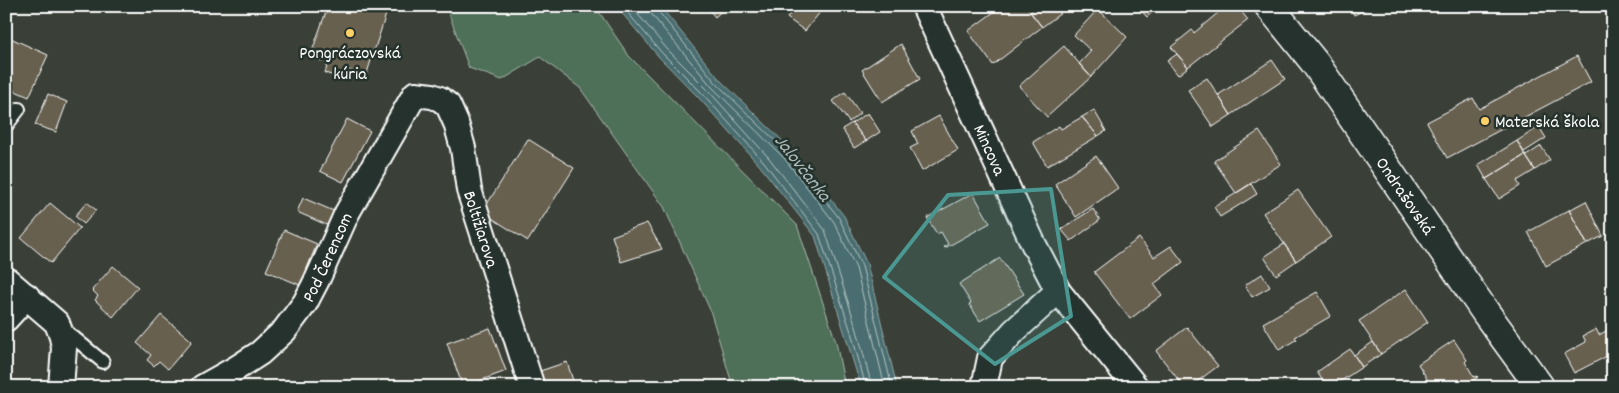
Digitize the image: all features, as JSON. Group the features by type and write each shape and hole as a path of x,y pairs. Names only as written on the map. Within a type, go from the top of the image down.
{"street":[{"name":"Mincova","path":"924,6 1033,243 1058,291 1136,387"},
{"name":"Ondrašovská","path":"1269,6 1315,63 1486,313 1540,387"},
{"name":"Pod Čerencom","path":"203,387 260,353 284,330 305,303 347,213 414,94"},
{"name":"Boltižiarova","path":"414,94 440,99 448,105 456,123 463,148 469,190 532,387"},
{"path":"6,279 57,323 64,348 61,387"},
{"path":"984,387 990,358 1014,331 1058,291"},
{"path":"6,319 27,296"}],"lane":[{"path":"6,126 19,110"},
{"path":"57,323 103,362"}],"highlighted area":[{"path":"1051,189 1071,316 995,364 884,277 948,195"}],"green space":[{"path":"446,6 595,6 629,56 797,225 836,342 845,387 733,387 710,310 664,207 580,88 540,57 502,80 469,68"}],"water":[{"name":"Jalovčanka","path":"616,6 660,6 720,80 793,151 844,216 867,264 897,387 861,387 815,236 760,166 659,57"}],"building":[{"name":"Pongráczovská kúria","path":"328,6 383,6 388,8 366,76 349,70 347,80 325,73 328,63 310,57"},
{"path":"706,6 727,6 715,17"},
{"path":"796,6 825,6 805,31 787,18"},
{"path":"1002,6 1026,6 1042,27 993,65 968,31"},
{"path":"1037,6 1056,6 1061,13 1042,27 1030,12"},
{"path":"1137,6 1159,6 1147,17"},
{"path":"1226,6 1237,6 1248,20 1188,67 1171,47 1192,30 1194,33"},
{"path":"1350,6 1371,6 1371,7 1354,15"},
{"path":"1098,9 1127,37 1091,77 1079,64 1091,51 1074,35"},
{"path":"6,36 48,55 29,97 6,87"},
{"path":"901,44 920,79 882,102 862,70"},
{"path":"1064,46 1091,77 1047,117 1019,86"},
{"path":"1177,54 1188,67 1178,75 1167,61"},
{"path":"1577,56 1591,82 1447,158 1427,122 1473,98 1479,109"},
{"path":"1272,60 1285,79 1231,115 1218,95"},
{"path":"1207,78 1231,115 1213,127 1188,90"},
{"path":"845,92 860,113 849,122 833,101"},
{"path":"48,94 67,102 56,132 35,125"},
{"path":"1094,110 1106,131 1098,136 1082,117"},
{"path":"868,113 880,132 866,141 852,123"},
{"path":"939,116 958,150 922,171 910,148 918,144 912,131"},
{"path":"1082,117 1098,136 1047,166 1033,142 1059,126 1061,129"},
{"path":"347,119 370,131 343,182 320,171"},
{"path":"852,123 866,141 854,148 842,129"},
{"path":"1539,127 1546,138 1524,152 1517,141"},
{"path":"1259,131 1281,164 1236,193 1214,161"},
{"path":"528,139 574,168 528,241 482,212"},
{"path":"1517,141 1525,155 1486,179 1478,165"},
{"path":"1541,146 1550,160 1535,170 1526,156"},
{"path":"1525,155 1535,170 1517,181 1520,186 1499,199 1486,179"},
{"path":"1096,156 1118,188 1076,217 1055,184"},
{"path":"1251,184 1257,194 1220,217 1214,207"},
{"path":"1298,190 1331,237 1296,261 1263,213"},
{"path":"973,193 990,223 945,248 948,244 941,232 937,234 927,218"},
{"path":"303,198 336,212 329,226 297,212"},
{"path":"1586,201 1603,236 1587,244 1569,210"},
{"path":"87,202 96,210 84,224 75,216"},
{"path":"50,203 80,228 51,263 21,238"},
{"path":"1093,209 1100,220 1071,241 1061,229"},
{"path":"1569,210 1587,244 1546,266 1528,232"},
{"path":"647,223 662,249 621,262 612,236"},
{"path":"284,230 317,244 300,285 266,271"},
{"path":"1139,238 1154,257 1171,246 1183,262 1154,284 1162,295 1130,319 1094,272"},
{"path":"1284,244 1296,261 1276,275 1264,257"},
{"path":"1000,258 1024,294 980,321 959,284"},
{"path":"113,266 138,287 113,317 95,300 98,296 92,290"},
{"path":"1262,274 1270,287 1252,297 1245,285"},
{"path":"1406,289 1428,322 1381,354 1359,321"},
{"path":"1317,292 1331,316 1295,337 1297,339 1279,350 1263,323"},
{"path":"161,315 192,341 168,369 159,361 154,366 147,360 151,355 137,343"},
{"path":"1187,327 1218,366 1190,387 1184,387 1156,351"},
{"path":"1613,327 1613,353 1574,373 1564,354 1586,342 1583,336 1596,329 1599,335"},
{"path":"490,328 506,371 463,387 447,343"},
{"path":"1454,340 1467,360 1465,362 1474,377 1478,377 1463,387 1432,387 1418,364"},
{"path":"1373,342 1381,354 1362,367 1354,355"},
{"path":"1350,349 1362,367 1332,387 1327,387 1317,372"},
{"path":"567,362 575,387 545,387 540,371"},
{"path":"1087,381 1091,387 1077,387"}],"place":[{"name":"Pongráczovská kúria","path":"350,33"},
{"name":"Materská škola","path":"1485,121"}]}
